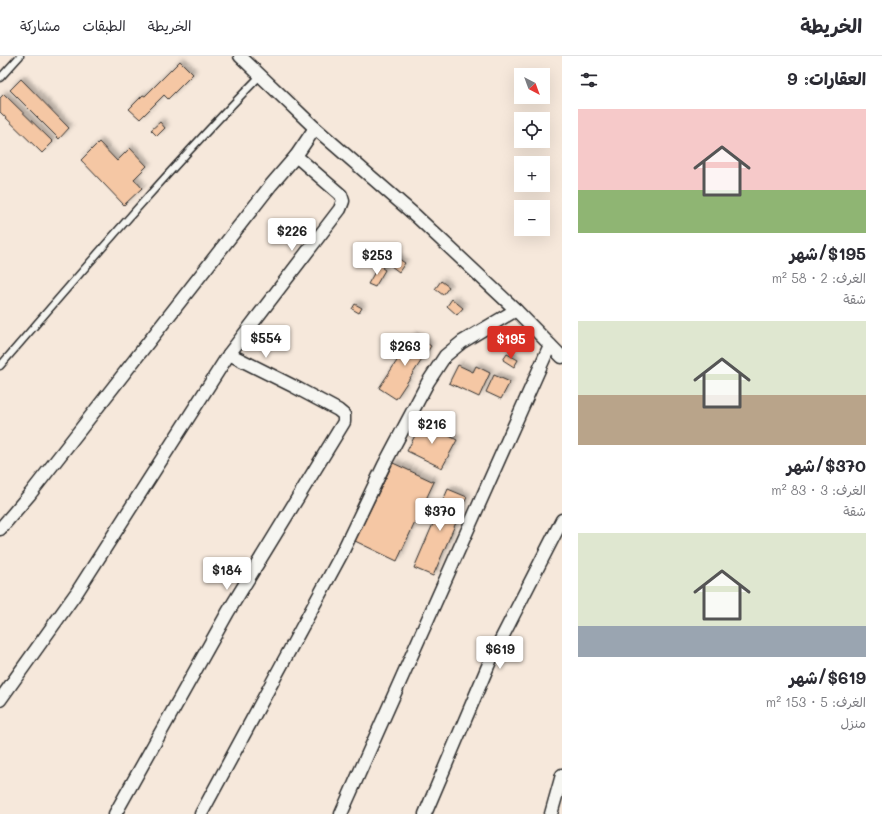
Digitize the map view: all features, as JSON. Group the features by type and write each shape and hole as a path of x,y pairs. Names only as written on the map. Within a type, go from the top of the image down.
{"street":[{"path":"240,56 315,128 416,216 516,310 562,357"},
{"path":"0,529 30,494 271,185 296,156 315,128"},
{"path":"0,700 77,592 229,354 340,209 343,201 341,195 296,156"},
{"path":"201,814 341,555 384,465 428,382 445,356 462,342 516,310"},
{"path":"341,814 550,345"},
{"path":"115,814 228,612 344,422 344,415 338,410 229,354"},
{"path":"425,814 491,660 562,520"},
{"path":"551,814 562,775"}],"lane":[{"path":"0,78 20,56"},
{"path":"0,366 132,214 234,102 260,76"}],"building":[{"path":"180,61 193,74 168,99 164,95 140,119 129,109 143,95 145,96"},
{"path":"21,79 69,128 59,139 10,90"},
{"path":"4,94 53,142 42,153 0,112 0,98"},
{"path":"160,122 165,128 157,136 151,130"},
{"path":"99,142 117,161 130,148 147,166 134,179 142,188 124,205 81,160"},
{"path":"396,257 405,263 399,272 391,266"},
{"path":"380,263 384,265 382,268 385,270 375,287 368,284"},
{"path":"441,281 449,287 443,295 435,289"},
{"path":"452,299 463,308 457,315 447,306"},
{"path":"355,304 362,308 359,313 352,309"},
{"path":"414,335 431,346 396,399 379,388"},
{"path":"507,354 518,360 514,367 503,360"},
{"path":"458,365 473,372 476,366 490,373 479,397 449,383"},
{"path":"494,375 510,382 501,399 486,392"},
{"path":"422,422 457,440 442,468 407,451"},
{"path":"393,463 434,482 397,561 355,541"},
{"path":"448,489 467,497 433,576 414,568"}]}
